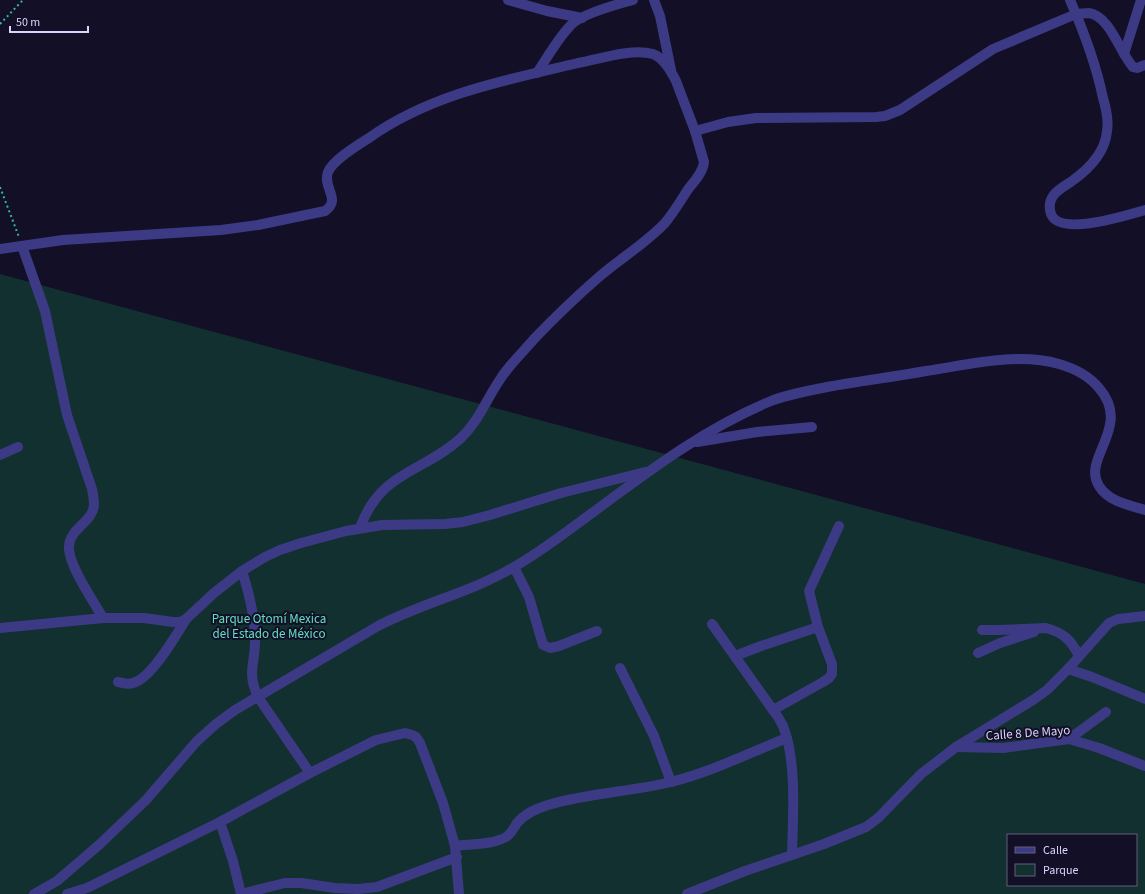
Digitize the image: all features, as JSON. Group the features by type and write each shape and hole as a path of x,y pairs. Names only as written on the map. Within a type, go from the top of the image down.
{"street":[{"path":"508,0 547,11 582,18"},
{"path":"537,73 571,25 582,18 633,0"},
{"path":"360,528 365,513 384,489 396,479 451,447 462,438 473,425 500,378 512,363 582,291 630,254 665,222 699,176 703,166 700,147 682,95 672,73 660,16 654,0"},
{"path":"1070,0 1098,76 1107,117 1107,131 1098,157 1090,166 1054,194 1051,198 1050,212 1053,218 1060,223 1080,225 1145,210"},
{"path":"1124,54 1141,0"},
{"path":"695,131 728,122 756,118 885,116 900,110 993,49 1076,14 1088,13 1098,16 1110,30 1133,67 1137,68 1145,65"},
{"path":"0,249 63,240 221,230 258,225 325,211 330,208 332,199 326,179 327,174 339,160 369,137 406,116 448,98 490,84 620,54 636,52 652,54 660,58 672,73"},
{"path":"22,246 45,310 67,415 92,489 94,500 92,511 88,518 71,537 69,554 78,574 103,618"},
{"path":"39,894 57,881 100,844 146,800 197,741 235,710 398,615 483,582 514,568 537,553 650,470 694,442 742,415 772,401 796,393 982,362 1019,359 1037,360 1071,368 1086,376 1097,385 1106,396 1110,406 1112,419 1096,465 1095,476 1098,485 1113,499 1145,510"},
{"path":"694,442 757,432 812,427"},
{"path":"0,455 18,447"},
{"path":"118,682 134,683 142,679 167,650 186,619 214,593 242,571 280,550 360,528 382,525 463,522 561,493 650,470"},
{"path":"773,710 822,682 832,674 832,664 818,627 809,591 839,526"},
{"path":"514,568 529,597 543,645 550,648 555,647 597,631"},
{"path":"242,571 255,625 251,677 254,687 258,697 310,773"},
{"path":"687,894 738,873 824,844 866,826 878,818 921,774 956,747 1047,690 1109,623 1118,619 1145,616"},
{"path":"0,628 103,618 144,618 173,622 180,622 186,619"},
{"path":"712,624 773,710 782,725 787,738 792,770 792,854"},
{"path":"735,656 818,627"},
{"path":"982,630 1046,628 1066,637 1071,642 1079,656"},
{"path":"978,653 1000,643 1046,628"},
{"path":"620,668 654,736 671,782"},
{"path":"1068,669 1092,677 1145,699"},
{"path":"1069,739 1106,712"},
{"path":"67,894 88,891 139,861 220,822 310,773 376,740 399,734 412,735 416,737 430,768 443,803 455,846 459,894"},
{"path":"455,846 501,839 507,836 523,817 551,804 671,782 704,772 787,738"},
{"name":"Calle 8 De Mayo","path":"956,747 1003,748 1069,739 1099,748 1145,766"},
{"path":"220,822 233,861 241,894 285,883 301,883 335,888 358,889 377,887 457,857"}],"path":[{"path":"0,24 23,0"},
{"path":"0,187 22,246"}],"green space":[{"name":"Parque Otomí Mexica del Estado de México","path":"0,274 1145,584 1145,894 0,894"}]}
